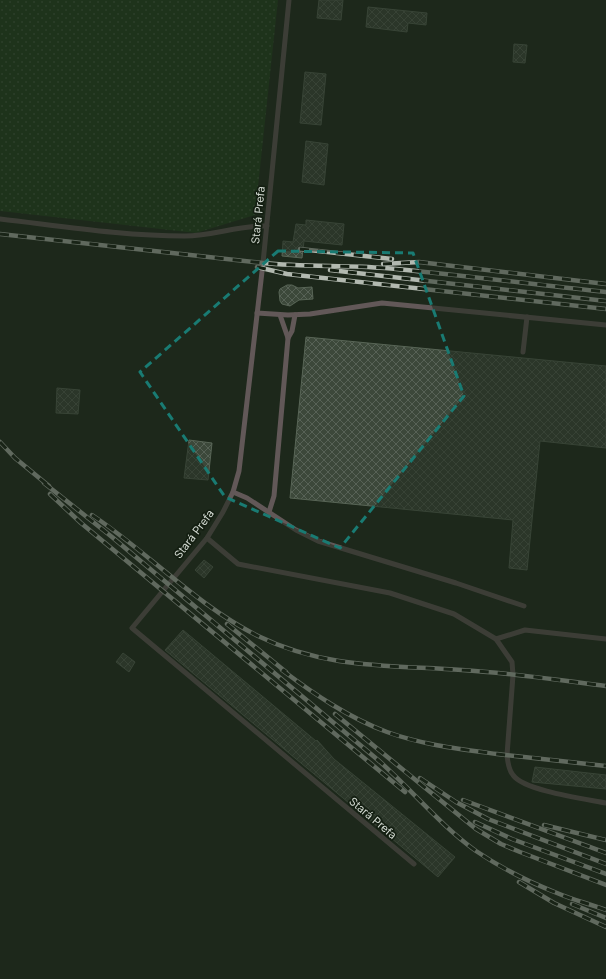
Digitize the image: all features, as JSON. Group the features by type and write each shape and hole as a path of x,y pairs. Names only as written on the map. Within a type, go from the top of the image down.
{"lane":[{"name":"Stará Prefa","path":"289,0 267,226 239,471 233,492 207,538 132,628 414,864"},
{"path":"0,219 132,234 184,236 251,226 267,226"},
{"path":"257,313 295,315 382,303 606,325"},
{"path":"269,512 274,496 288,338 280,315"},
{"path":"288,338 292,331 295,315"},
{"path":"523,352 526,317"},
{"path":"233,492 247,498 296,530 318,541 456,583 524,606"},
{"path":"207,538 238,564 390,593 454,614 496,640 512,662 513,675 507,755 508,767 513,777 535,789 606,803"},
{"path":"496,640 525,630 606,640"}],"highlighted area":[{"path":"278,251 413,253 464,396 340,548 225,497 140,372"}],"green space":[{"path":"0,0 278,0 255,215 196,233 0,211"}],"building":[{"path":"319,0 343,0 341,20 317,18"},
{"path":"368,7 427,13 426,25 408,23 407,32 366,27"},
{"path":"514,44 527,45 525,63 513,62"},
{"path":"305,72 326,74 321,125 300,123"},
{"path":"306,141 328,144 324,185 302,182"},
{"path":"306,220 344,224 342,245 304,241 302,258 282,256 283,241 293,242 296,224 306,225"},
{"path":"287,285 292,285 298,288 312,287 313,299 299,300 290,306 282,304 280,301 279,292 280,289"},
{"path":"306,337 606,366 606,448 540,441 527,570 509,568 513,520 290,498"},
{"path":"57,388 80,390 78,414 56,413"},
{"path":"189,440 212,443 208,480 184,478"},
{"path":"204,560 213,567 204,578 195,570"},
{"path":"183,630 316,741 317,740 334,759 455,857 438,877 165,650"},
{"path":"123,653 135,662 129,672 116,662"},
{"path":"535,767 606,775 606,789 532,782"}],"railway":[{"path":"0,234 263,263 385,268 606,292"},
{"path":"300,249 392,259"},
{"path":"383,264 419,262 606,284"},
{"path":"257,267 287,274 606,309"},
{"path":"330,270 606,301"},
{"path":"0,442 15,458 49,486"},
{"path":"44,483 112,537 378,760 450,830 476,851 505,869 536,884 569,898 606,910"},
{"path":"50,494 81,523 405,792"},
{"path":"92,515 214,609 258,636 283,647 308,655 358,664 498,673 606,686"},
{"path":"227,624 286,672"},
{"path":"282,670 346,713 387,732 441,746 497,754 606,766"},
{"path":"335,714 476,829 501,844 606,885"},
{"path":"420,778 456,802 488,819 606,864"},
{"path":"463,800 606,853"},
{"path":"475,822 512,839 606,874"},
{"path":"544,825 606,840"},
{"path":"519,882 554,903 606,927"},
{"path":"572,904 606,918"}]}
